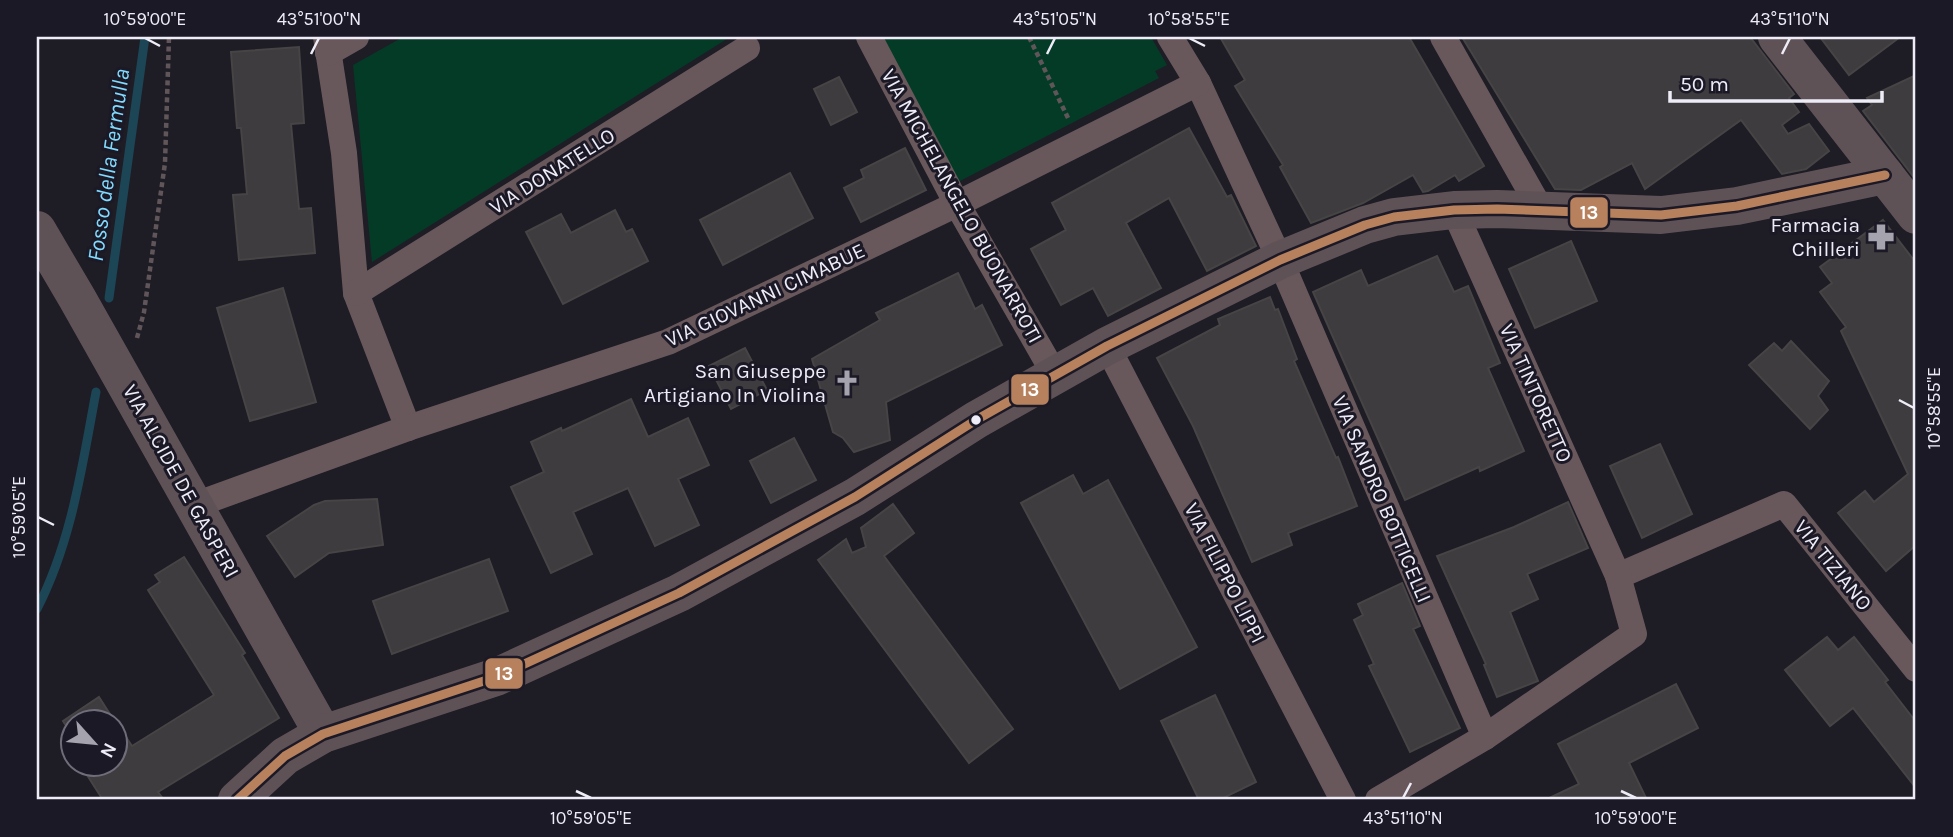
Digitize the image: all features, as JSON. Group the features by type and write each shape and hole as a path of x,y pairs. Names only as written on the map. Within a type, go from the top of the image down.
{"street":[{"path":"356,37 327,45 344,153 356,293 408,428"},
{"name":"VIA MICHELANGELO BUONARROTI","path":"869,37 957,204 1055,375"},
{"name":"VIA SANDRO BOTTICELLI","path":"1170,37 1198,83 1280,260 1485,737"},
{"path":"1443,37 1541,210"},
{"path":"1777,37 1916,215"},
{"name":"VIA DONATELLO","path":"356,293 747,48"},
{"name":"VIA GIOVANNI CIMABUE","path":"195,505 408,428 668,342 957,204 1198,83"},
{"path":"237,800 285,756 323,734 496,677 679,593 855,497 976,420 1107,346 1280,260 1364,225 1394,217 1454,210 1541,210 1661,215 1737,206 1885,175"},
{"name":"VIA TINTORETTO","path":"1454,210 1618,576"},
{"name":"VIA ALCIDE DE GASPERI","path":"37,230 323,734"},
{"name":"VIA FILIPPO LIPPI","path":"1107,346 1343,800"},
{"name":"VIA TIZIANO","path":"1618,576 1784,504 1916,669"},
{"path":"1378,800 1485,737 1634,634 1618,576"}],"path":[{"path":"125,382 144,312 165,163 169,37"},
{"path":"1028,37 1080,142"}],"green space":[{"path":"403,37 730,37 372,262 353,65"},
{"path":"879,37 1151,37 1167,65 1155,71 1159,78 958,182"}],"building":[{"path":"1220,37 1409,37 1484,166 1459,181 1455,175 1423,192 1413,175 1363,203 1311,223 1280,167 1283,165 1235,86 1245,80"},
{"path":"1462,37 1750,37 1794,94 1789,98 1799,112 1782,125 1788,134 1809,124 1829,151 1806,169 1782,174 1741,120 1645,189 1632,163 1581,190 1555,189"},
{"path":"1820,37 1900,37 1849,75"},
{"path":"299,47 304,123 291,124 299,209 311,208 315,253 239,260 233,195 247,194 241,128 237,128 231,52"},
{"path":"1916,75 1916,180 1863,111 1872,105 1867,98"},
{"path":"839,77 857,112 831,125 814,89"},
{"path":"1189,128 1227,197 1231,195 1256,246 1207,271 1169,198 1126,223 1161,288 1108,316 1093,288 1061,305 1031,249 1066,230 1052,203"},
{"path":"905,148 926,190 861,222 844,188 864,178 861,170"},
{"path":"790,173 813,218 723,265 700,220"},
{"path":"615,210 626,232 632,229 648,261 563,304 526,232 561,214 571,233"},
{"path":"1883,220 1916,263 1916,545 1886,571 1838,513 1865,491 1874,502 1908,474 1841,331 1846,327 1820,292 1832,283 1820,267"},
{"path":"1571,241 1597,301 1535,328 1509,269"},
{"path":"1437,256 1454,292 1468,286 1500,363 1488,368 1524,451 1480,471 1479,467 1405,500 1313,292 1361,270 1368,286"},
{"path":"958,273 975,309 982,305 1002,345 886,402 890,440 854,452 843,438 833,432 812,359 880,320 876,313"},
{"path":"283,288 316,402 250,421 217,308"},
{"path":"1270,297 1275,310 1278,309 1297,359 1294,361 1336,458 1338,457 1357,506 1288,533 1292,545 1252,562 1193,426 1157,358 1220,325 1218,319"},
{"path":"1791,341 1829,381 1818,396 1828,410 1810,429 1749,365 1774,343 1782,351"},
{"path":"745,348 767,390 731,409 709,366"},
{"path":"631,399 648,437 688,418 709,465 678,479 699,525 655,546 628,488 573,512 592,554 551,573 511,487 544,472 531,442 561,428 562,431"},
{"path":"794,438 816,480 771,503 750,461"},
{"path":"1660,444 1692,514 1642,538 1610,466"},
{"path":"1073,475 1083,494 1108,480 1197,647 1120,689 1021,503"},
{"path":"377,499 383,545 329,553 295,577 267,536 314,505 325,501"},
{"path":"1568,502 1588,548 1527,574 1538,599 1510,612 1538,681 1497,697 1484,665 1486,664 1437,556 1514,527"},
{"path":"893,504 914,533 884,556 1013,729 969,763 818,560 846,539 852,553 866,547 861,528"},
{"path":"184,557 245,653 242,655 279,718 158,792 164,800 103,800 89,778 130,778 130,743 132,746 214,695 148,590 160,582 155,575"},
{"path":"489,559 508,611 392,654 373,601"},
{"path":"1402,583 1420,626 1413,629 1460,728 1410,752 1369,666 1374,664 1354,620 1363,615 1358,604"},
{"path":"1827,637 1838,650 1854,637 1888,680 1885,682 1916,722 1916,788 1853,708 1830,726 1785,670"},
{"path":"1676,684 1698,728 1629,763 1647,800 1545,800 1579,784 1558,744"},
{"path":"1215,695 1256,782 1219,800 1199,800 1161,721"},
{"path":"99,697 106,708 82,708"}],"waterway":[{"name":"Fosso della Fermulla","path":"109,298 145,37"},
{"name":"Fosso della Fermulla","path":"37,609 59,557 67,530 96,392"}],"transit line":[{"name":"13","path":"237,800 285,756 323,734 496,677 679,593 855,497 976,420 1107,346 1280,260 1365,225 1394,217 1454,210 1661,215 1737,206 1885,175"}],"place":[{"name":"Farmacia Chilleri","path":"1881,237"},
{"name":"San Giuseppe Artigiano In Violina","path":"847,383"}]}
